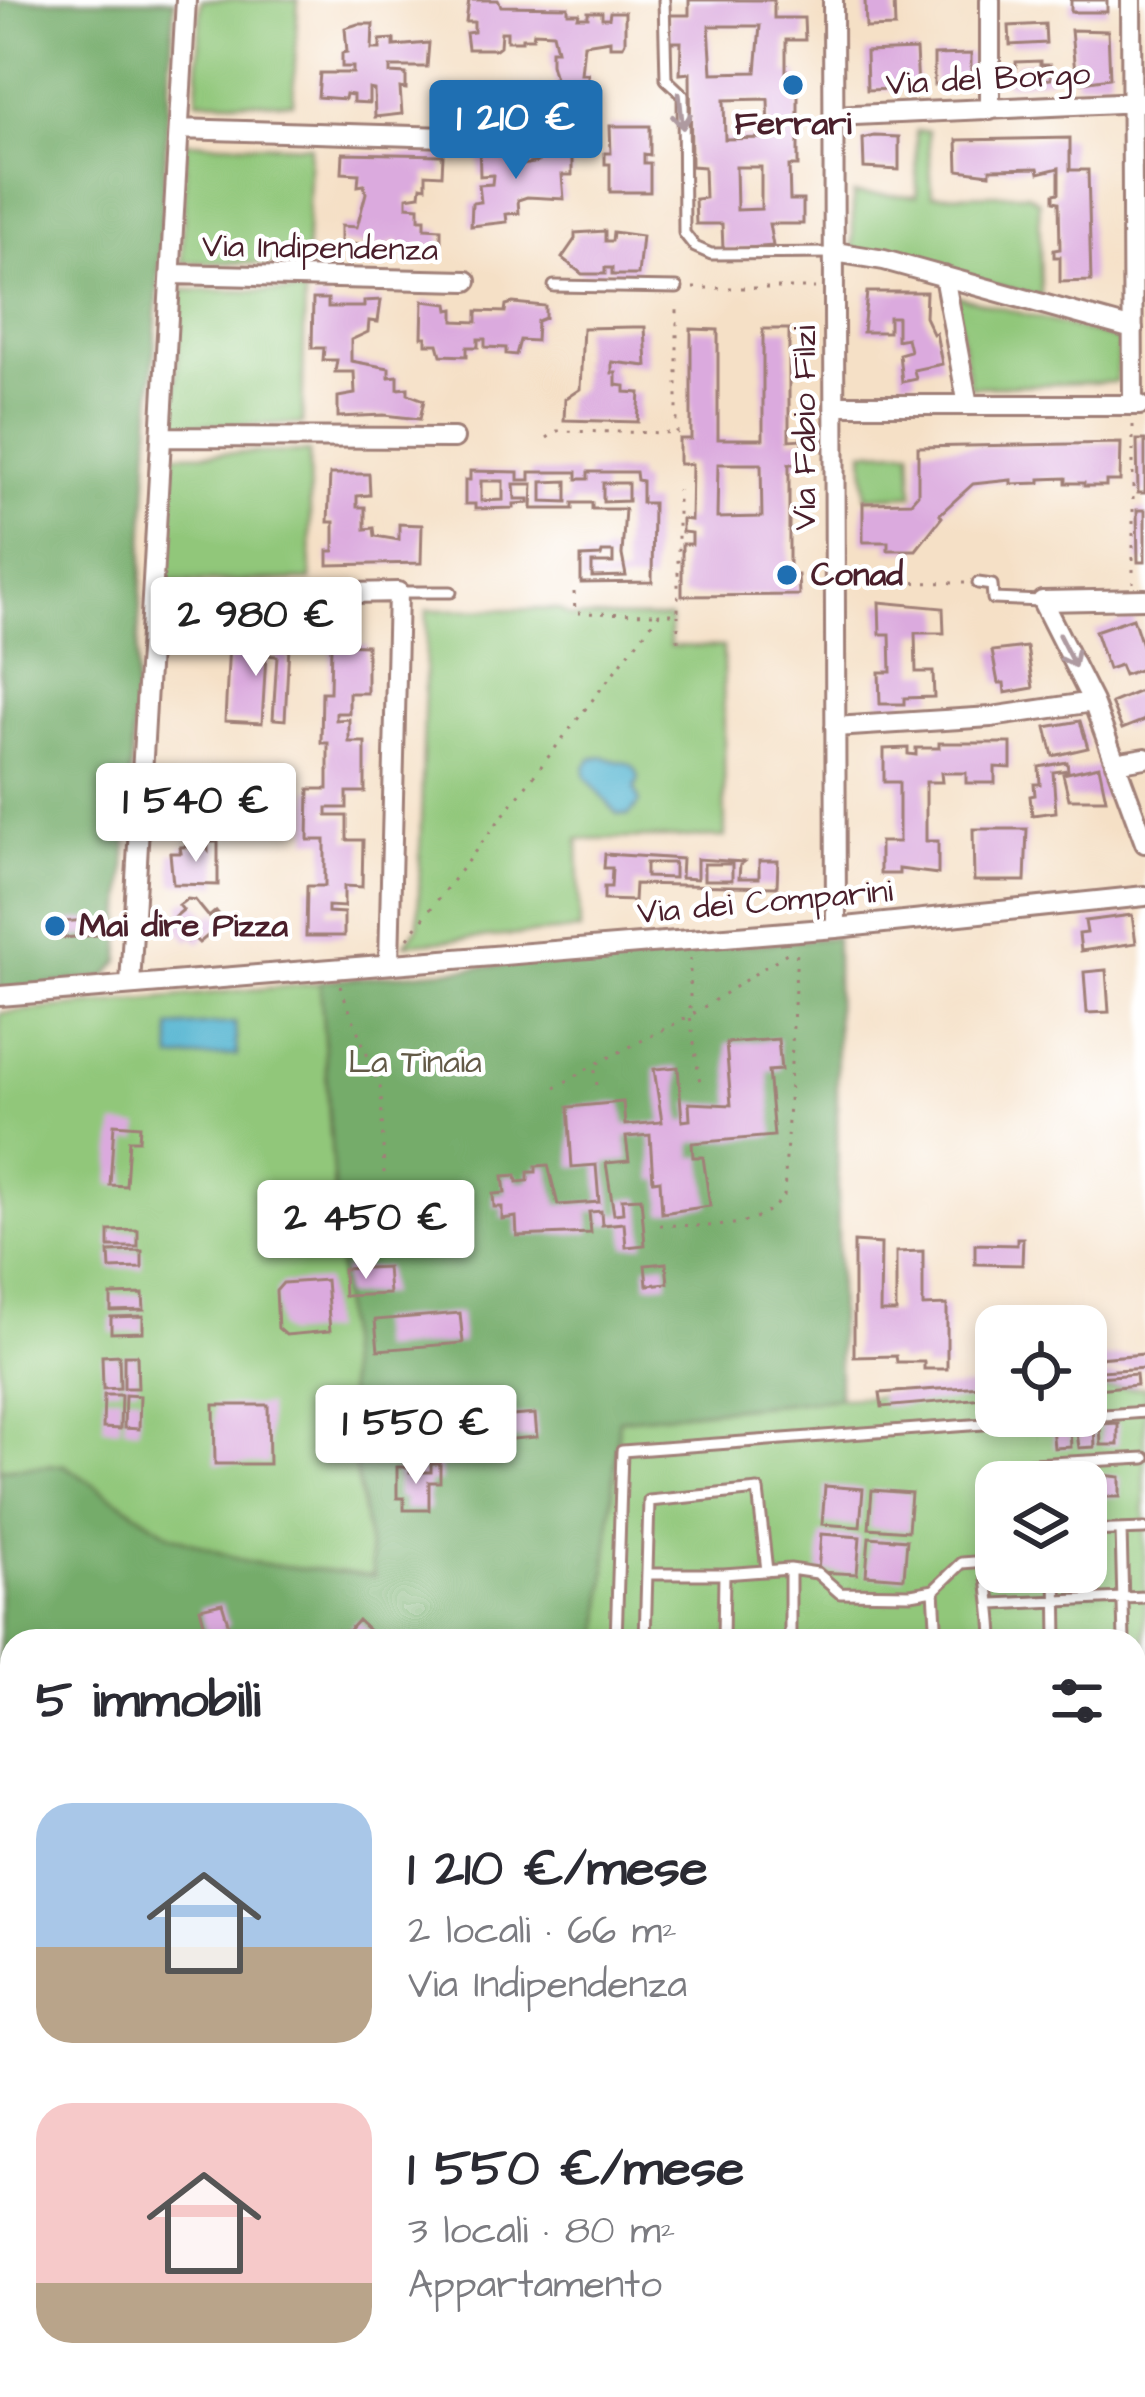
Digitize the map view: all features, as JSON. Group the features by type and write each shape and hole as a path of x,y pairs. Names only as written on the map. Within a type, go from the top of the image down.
{"street":[{"name":"Via Indipendenza","path":"130,985 186,0"},
{"name":"Via Fabio Filzi","path":"833,0 836,928"},
{"path":"990,0 990,110"},
{"path":"835,405 1139,405 1132,329 1139,102 1131,0"},
{"name":"Via del Borgo","path":"833,116 1139,102"},
{"path":"178,129 447,137"},
{"path":"836,253 884,260 1132,329"},
{"name":"Via Indipendenza","path":"171,274 467,281"},
{"path":"944,276 968,404"},
{"path":"162,437 454,439"},
{"path":"153,597 398,592 388,964"},
{"path":"1139,599 1042,601 1094,702 1145,843"},
{"path":"835,728 991,717 1094,702"},
{"path":"1115,763 1145,758"},
{"name":"Via dei Comparini","path":"0,996 836,928 1145,896"}],"lane":[{"path":"664,0 666,79 683,95 684,233 689,241 711,254 836,253"},
{"path":"554,286 677,288"},
{"path":"978,583 992,585 993,598 1042,601"},
{"path":"398,592 451,592"},
{"path":"616,1629 622,1451 1145,1412"},
{"path":"1089,1461 1145,1458"},
{"path":"646,1629 649,1501 758,1490 767,1571"},
{"path":"1107,1530 1145,1529"},
{"path":"1120,1530 1124,1629"},
{"path":"648,1574 790,1569 818,1573 840,1593 910,1594 934,1590 962,1563 975,1562"},
{"path":"790,1569 790,1629"},
{"path":"723,1629 724,1574"},
{"path":"934,1590 936,1629"},
{"path":"991,1593 993,1629"},
{"path":"1057,1593 1058,1629"},
{"path":"993,1604 1145,1598"}],"path":[{"path":"547,438 557,431 677,433 677,288 835,288"},
{"path":"1139,405 1139,599"},
{"path":"678,490 678,641"},
{"path":"834,582 978,583"},
{"path":"574,592 574,613 678,614"},
{"path":"388,964 659,614"},
{"path":"690,938 690,1016 700,1083"},
{"path":"555,1088 690,1016 797,946 784,1196 772,1211 747,1223 660,1225"},
{"path":"337,966 341,995 381,1090 386,1229"},
{"path":"594,1065 597,1085"}],"green space":[{"path":"0,0 174,0 120,961 105,977 0,991"},
{"path":"201,0 298,0 293,103 197,100"},
{"path":"916,131 928,131 932,195 1027,194 1039,201 1041,297 853,250 853,194 917,196"},
{"path":"186,142 310,146 306,265 182,262"},
{"path":"182,290 305,292 302,424 174,425"},
{"path":"954,295 1119,340 1116,382 970,387"},
{"path":"911,450 913,495 866,497 864,451"},
{"path":"309,452 311,580 164,583 174,454"},
{"path":"558,609 570,617 670,618 670,646 723,647 725,837 578,839 580,930 405,944 418,926 427,610"},
{"name":"La Tinaia","path":"836,937 839,1398 619,1419 601,1629 0,1629 0,1469 64,1465 170,1535 246,1562 374,1576 351,1443 320,981"},
{"name":"La Tinaia","path":"633,954 351,1443 374,1577 246,1562 170,1535 64,1465 0,1469 0,1013"},
{"path":"1145,1387 1145,1629 601,1629 619,1419 839,1398 975,1393 975,1437 1107,1437 1107,1388"}],"water":[{"path":"603,756 630,764 637,772 640,803 629,815 617,814 585,776 591,759"},
{"path":"235,1023 237,1055 172,1059 170,1027"}],"building":[{"path":"469,0 498,0 501,6 568,7 568,13 579,13 578,17 602,12 602,18 609,18 610,12 625,12 625,42 623,46 610,46 610,40 584,44 581,74 588,74 588,87 558,90 551,64 551,50 557,50 553,33 534,32 533,38 507,41 507,32 501,32 496,49 468,49 466,33 474,32 474,22 466,22"},
{"path":"689,0 774,0 774,18 804,18 805,40 786,40 786,73 798,73 798,166 789,166 790,200 803,200 803,224 769,224 773,246 723,250 722,224 696,224 695,199 705,198 704,167 691,166 690,73 680,74 681,42 670,42 669,15 689,15","holes":["709,26 760,26 756,72 712,73","768,99 769,138 725,139 724,100","736,167 761,167 761,209 737,210"]},
{"path":"865,0 894,0 895,27 866,28"},
{"path":"1071,0 1107,0 1107,12 1071,12"},
{"path":"373,24 372,49 380,49 380,40 394,39 394,46 429,43 427,67 390,67 390,73 406,74 406,89 400,88 402,114 375,117 374,90 369,89 369,103 353,102 353,95 346,94 345,99 318,97 320,73 353,73 353,67 342,67 342,53 347,52 345,28"},
{"path":"1045,24 1046,43 1010,45 1009,26"},
{"path":"1071,30 1108,31 1110,78 1076,83"},
{"path":"916,50 918,88 867,90 866,52"},
{"path":"971,54 971,86 934,85 934,55"},
{"path":"1040,61 1040,65 1050,65 1051,79 1006,85 1005,70 1016,69 1016,62"},
{"path":"610,126 650,126 650,155 644,154 644,163 650,163 650,192 610,192 605,153 611,153"},
{"path":"899,137 899,170 864,168 863,139"},
{"path":"1070,138 1070,170 1088,170 1091,281 1060,282 1060,257 1054,257 1054,250 1060,249 1059,202 1054,201 1054,194 1059,193 1059,168 1039,173 1038,168 990,169 990,174 958,170 957,140"},
{"path":"479,141 500,142 500,152 519,152 518,166 538,162 538,156 572,153 572,175 562,175 564,199 527,197 518,200 519,213 506,214 507,222 471,226 472,203 481,202 479,185 492,184 493,175 480,176"},
{"path":"343,153 443,155 442,175 426,174 420,195 407,197 407,206 419,207 425,228 441,229 441,245 405,247 398,246 398,240 384,247 341,243 341,226 357,227 366,193 364,185 358,186 359,174 342,173"},
{"path":"605,231 605,241 612,241 613,232 642,236 638,275 612,275 612,268 605,268 605,274 582,274 562,258 575,233"},
{"path":"867,292 926,292 925,317 936,333 942,364 914,370 916,379 902,382 899,354 910,351 907,338 897,340 897,317 889,317 889,332 863,332"},
{"path":"313,299 328,299 328,307 364,307 364,301 381,300 378,322 369,321 368,332 351,340 351,361 389,368 389,377 398,376 398,389 408,388 408,394 424,400 420,419 338,417 338,397 355,394 354,372 335,372 337,360 323,360 324,348 312,348"},
{"path":"423,301 448,304 449,310 454,309 454,321 477,322 477,311 505,312 506,305 513,303 545,306 545,318 537,321 536,341 520,340 516,355 506,354 506,348 485,347 485,339 478,339 478,347 467,347 467,356 441,355 438,344 426,344 422,337"},
{"path":"645,327 647,366 612,362 616,385 625,386 625,392 640,393 638,422 564,420 565,399 580,389 583,328"},
{"path":"691,329 718,330 718,439 763,439 763,329 789,329 789,440 802,439 801,464 789,464 789,575 798,575 799,595 682,596 682,544 692,544 692,533 682,532 682,519 691,520 692,464 679,464 679,439 691,439","holes":["718,464 761,464 762,517 717,518"]},
{"path":"1137,440 1145,440 1145,493 1138,493"},
{"path":"1121,443 1120,481 1106,481 1106,486 1066,483 1066,478 973,484 940,514 916,550 888,550 888,542 863,542 863,503 911,502 918,494 918,447"},
{"path":"470,471 518,472 518,480 530,480 530,472 577,472 577,479 588,479 588,472 636,472 637,480 642,481 642,503 653,503 652,582 581,583 581,557 601,556 602,552 613,552 613,563 592,563 592,577 626,576 622,555 625,509 592,509 592,503 573,503 573,509 532,509 533,484 514,484 515,499 529,499 529,503 475,509 475,504 465,504 465,480 470,480","holes":["481,481 503,481 503,500 481,501","567,481 567,502 542,501 542,482","603,483 628,483 628,501 603,502"]},
{"path":"330,474 369,474 370,495 357,496 357,507 365,507 365,529 374,528 375,536 399,540 399,524 422,525 421,563 328,565 328,551 334,551 334,522 328,522"},
{"path":"1137,510 1145,510 1145,562 1138,562"},
{"path":"879,602 943,608 944,633 915,633 916,672 933,672 934,697 880,704 879,672 891,672 890,634 880,634"},
{"path":"1133,618 1145,668 1124,675 1120,665 1108,669 1095,631"},
{"path":"277,627 290,627 285,720 273,719 277,656 266,655 262,723 225,721 229,642 267,644 266,649 276,649"},
{"path":"331,644 367,645 367,693 349,693 349,713 336,713 336,720 349,719 349,742 365,742 365,792 347,792 347,808 327,808 327,816 347,816 347,840 363,840 362,887 344,886 344,907 328,906 328,912 344,913 344,936 306,936 307,886 325,886 325,840 308,840 309,789 328,789 328,743 321,743 322,692 330,692"},
{"path":"1027,647 1033,688 1005,693 1004,683 998,683 992,651"},
{"path":"1145,689 1145,720 1122,729 1111,703"},
{"path":"1080,721 1088,748 1053,756 1046,727"},
{"path":"939,743 1011,743 1011,768 995,767 995,783 966,783 966,773 941,773 942,782 926,782 926,841 938,841 938,874 899,869 899,874 880,874 880,842 899,842 899,782 884,782 884,749 908,748 908,754 916,755 916,748 939,748"},
{"path":"1067,762 1068,770 1053,772 1056,812 1032,815 1030,796 1035,795 1034,784 1040,784 1039,767"},
{"path":"1099,766 1106,799 1069,799 1063,774"},
{"path":"210,782 210,831 196,832 195,818 188,818 188,824 171,825 169,789"},
{"path":"973,829 1027,829 1025,881 974,881"},
{"path":"208,842 218,842 218,885 173,884 170,853 181,853 180,847 205,846 208,850"},
{"path":"605,854 682,859 681,878 697,879 697,859 744,862 739,878 759,878 759,861 778,861 777,887 635,884 634,901 604,900 604,887 611,887 612,868 604,868","holes":["646,863 674,863 674,878 646,877","704,864 732,864 732,880 704,880"]},
{"path":"187,899 195,900 209,917 216,911 225,922 199,943 193,937 188,941 170,921"},
{"path":"1132,915 1136,943 1081,951 1079,934 1087,933 1085,921"},
{"path":"96,919 98,935 63,938 62,922"},
{"path":"1106,970 1109,1012 1087,1013 1084,972"},
{"path":"778,1039 781,1070 768,1071 774,1136 692,1143 693,1157 703,1157 710,1206 662,1213 660,1180 653,1181 650,1135 626,1137 629,1161 606,1163 614,1214 623,1213 622,1199 641,1198 645,1245 626,1247 624,1223 602,1225 601,1211 589,1212 591,1233 517,1236 516,1217 502,1219 502,1207 494,1207 493,1194 505,1193 503,1176 528,1181 528,1172 548,1165 558,1205 599,1202 596,1165 572,1167 568,1107 623,1102 625,1125 662,1122 654,1069 678,1067 682,1121 690,1120 689,1103 731,1105 726,1043"},
{"path":"114,1124 140,1126 139,1140 129,1140 126,1186 110,1185"},
{"path":"138,1230 138,1247 109,1247 109,1231"},
{"path":"1017,1238 1023,1238 1022,1265 975,1264 975,1244 1017,1245"},
{"path":"854,1242 881,1244 880,1312 896,1312 896,1252 923,1251 923,1306 947,1305 947,1369 924,1369 924,1362 897,1362 896,1356 854,1357"},
{"path":"142,1251 142,1268 110,1269 109,1252"},
{"path":"666,1263 668,1283 647,1285 645,1265"},
{"path":"387,1267 389,1294 344,1296 343,1269"},
{"path":"326,1280 330,1331 286,1335 278,1328 276,1291 283,1283"},
{"path":"143,1294 144,1310 111,1311 111,1295"},
{"path":"460,1313 463,1343 378,1350 375,1320"},
{"path":"143,1316 143,1332 111,1333 111,1317"},
{"path":"1145,1354 1145,1368 1107,1371 1107,1357"},
{"path":"119,1355 120,1388 103,1389 102,1356"},
{"path":"124,1355 137,1355 138,1388 124,1388"},
{"path":"1136,1374 1137,1385 1107,1388 1107,1376"},
{"path":"975,1386 975,1399 882,1407 880,1393"},
{"path":"104,1395 121,1395 120,1429 103,1428"},
{"path":"125,1395 140,1396 139,1429 124,1428"},
{"path":"214,1405 268,1405 269,1464 215,1464"},
{"path":"535,1414 537,1437 466,1443 464,1420"},
{"path":"1118,1423 1118,1445 1101,1445 1101,1437 1107,1437 1107,1424"},
{"path":"1053,1437 1071,1437 1071,1447 1054,1448"},
{"path":"1078,1437 1095,1437 1095,1447 1079,1448"},
{"path":"431,1464 440,1464 440,1482 429,1482 429,1510 404,1510 404,1498 397,1498 397,1467 431,1472"},
{"path":"1107,1475 1120,1477 1120,1497 1107,1497"},
{"path":"825,1486 863,1489 860,1527 822,1524"},
{"path":"872,1490 911,1493 908,1531 869,1528"},
{"path":"821,1534 860,1537 857,1574 818,1572"},
{"path":"869,1537 907,1540 904,1578 866,1575"},
{"path":"222,1603 229,1626 205,1629 200,1608"}],"place":[{"name":"Ferrari","path":"793,85"},
{"name":"Conad","path":"787,575"},
{"name":"Mai dire Pizza","path":"55,926"}]}
